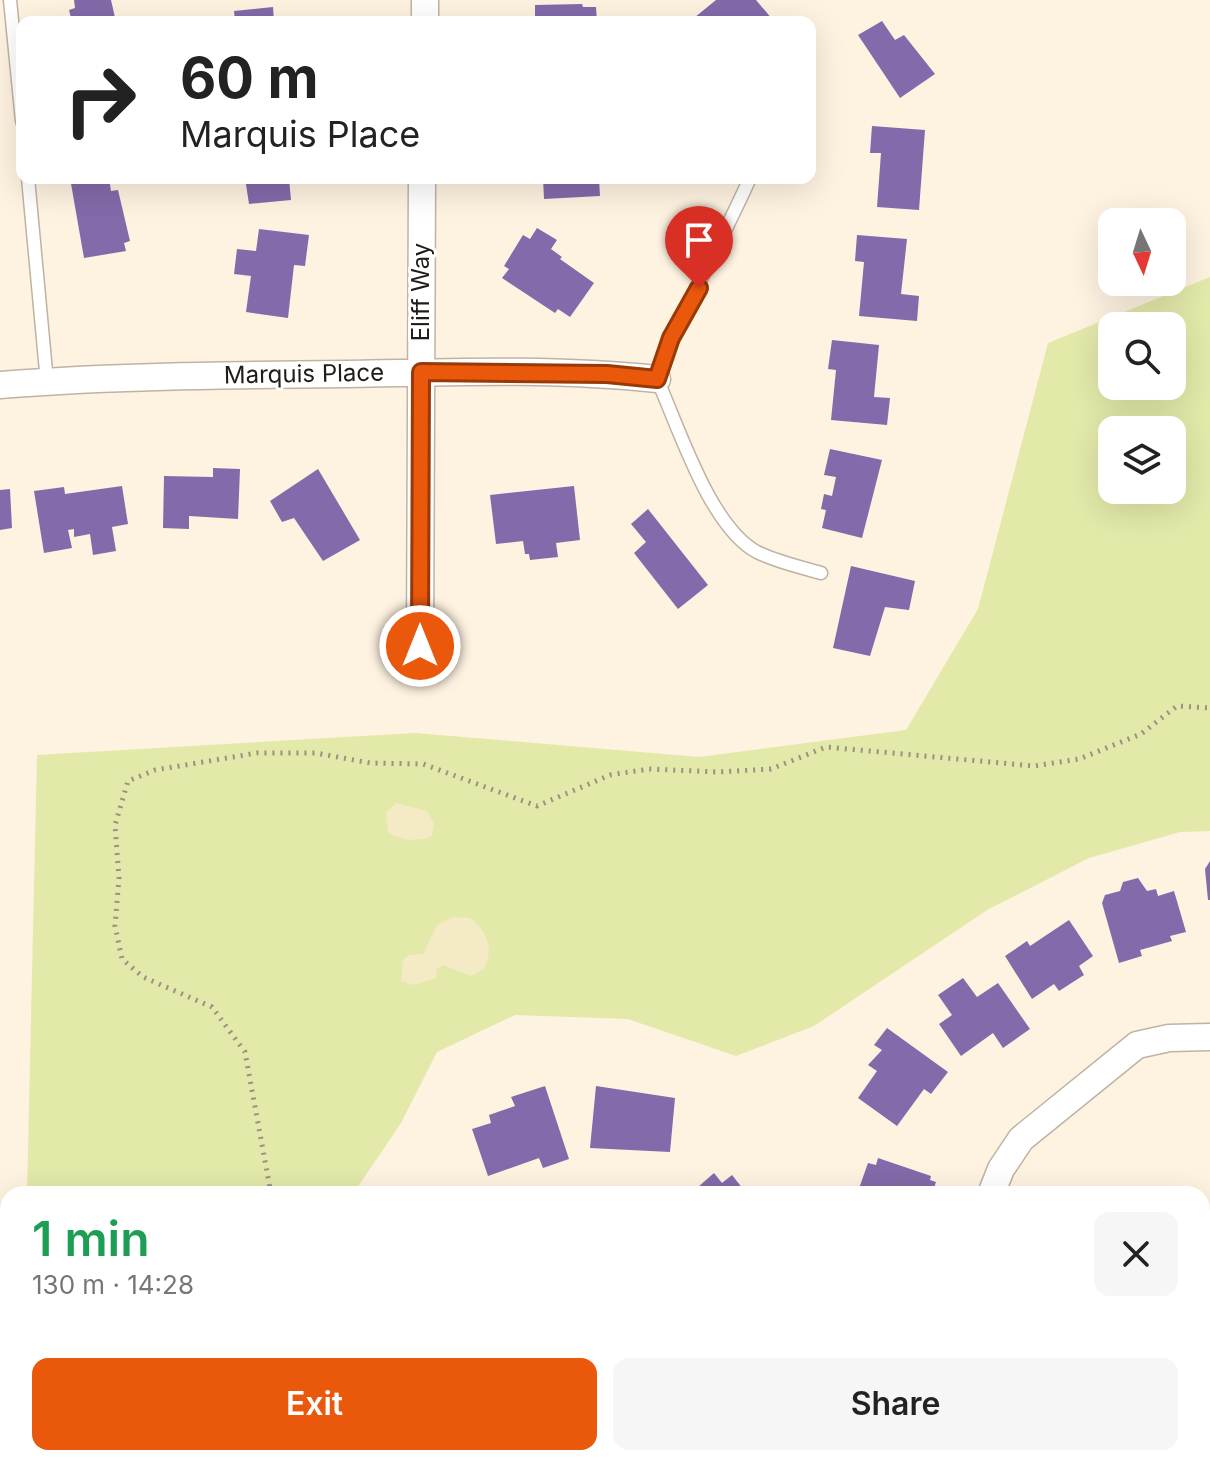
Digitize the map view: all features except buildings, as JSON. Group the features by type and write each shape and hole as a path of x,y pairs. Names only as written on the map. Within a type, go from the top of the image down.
{"street":[{"name":"Eliff Way","path":"420,646 422,184"},
{"name":"Marquis Place","path":"0,385 421,372 607,374 657,379"},
{"path":"994,1186 1001,1169 1021,1139 1137,1045 1169,1038 1210,1037"}],"lane":[{"path":"10,0 16,60"},
{"path":"29,184 47,382"},
{"path":"747,184 712,262 671,338 657,379 719,516 735,536 770,557 821,573"}],"path":[{"path":"270,1186 245,1052 212,1007 143,977 122,959 115,926 119,878 115,825 128,781 155,770 257,753 316,753 370,763 423,764 537,806 610,775 649,769 718,772 771,769 826,747 1034,766 1079,759 1141,734 1177,706 1210,708"}],"green space":[{"path":"1210,277 1210,831 1180,832 1089,858 987,910 814,1026 736,1056 628,1019 515,1015 437,1052 401,1123 358,1186 27,1186 37,755 415,733 699,757 906,730 978,609 1048,343 1098,323 1098,400 1186,400 1186,312 1124,312 1163,296 1186,296 1186,287"}],"sand":[{"path":"396,803 427,811 434,824 432,836 409,840 388,832 386,813"},
{"path":"453,917 470,918 485,935 489,954 484,969 471,976 443,965 437,969 436,978 414,985 401,981 403,960 409,955 423,954 437,925"}],"route":[{"path":"420,646 421,372 607,374 657,379 671,338 699,288"}]}
